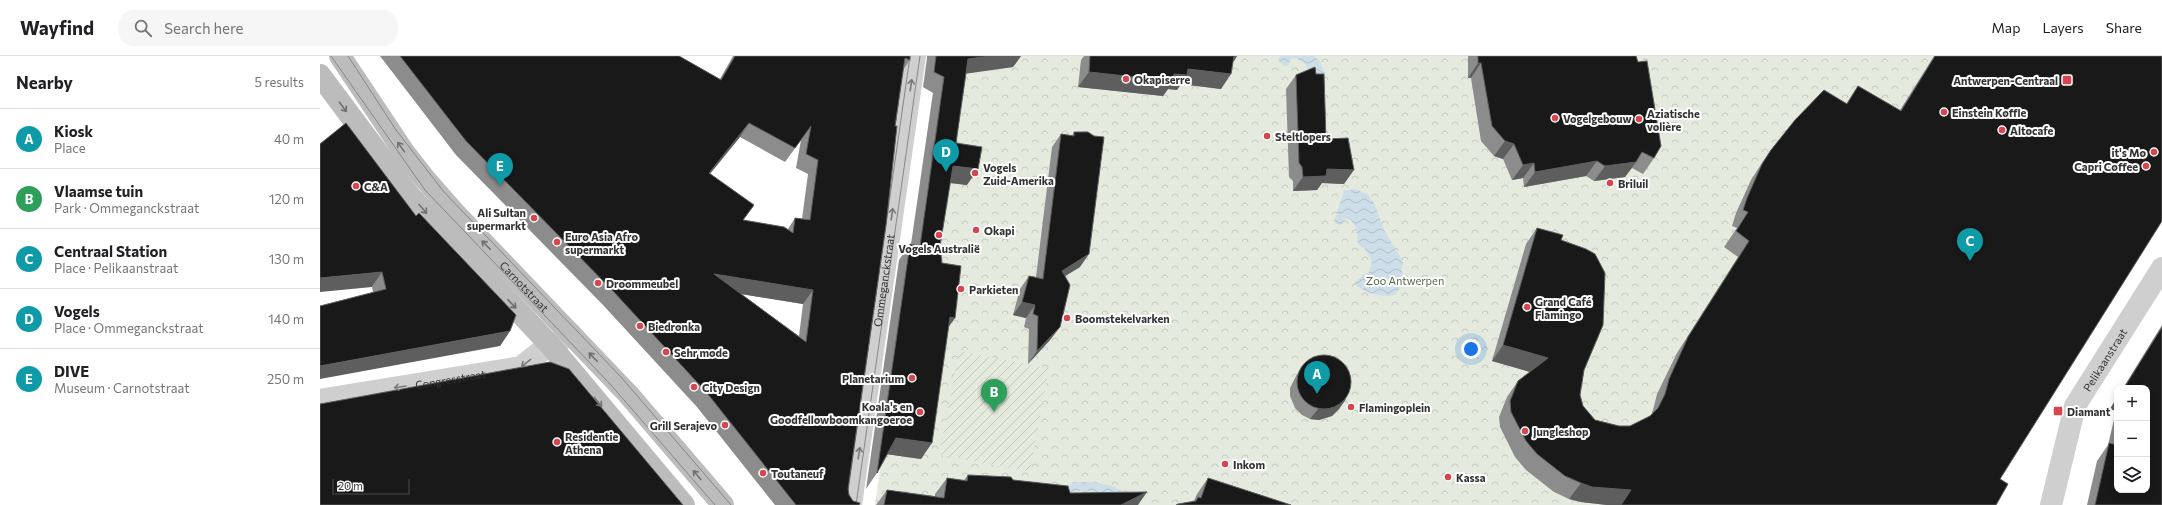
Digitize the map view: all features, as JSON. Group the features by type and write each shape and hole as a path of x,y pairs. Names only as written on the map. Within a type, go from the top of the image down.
{"main road":[{"name":"Carnotstraat","path":"340,56 404,152 425,179 454,212 628,394 723,505"},
{"name":"Carnotstraat","path":"320,75 411,196 550,346 684,505"}],"street":[{"name":"Ommeganckstraat","path":"851,505 915,56"},
{"name":"Pelikaanstraat","path":"2051,505 2075,406 2162,268"},
{"name":"Congresstraat","path":"320,400 521,367 550,346 571,334"}],"green space":[{"name":"Zoo Antwerpen","path":"938,56 1934,56 1776,308 1642,505 875,505"},
{"path":"959,351 1049,368 1030,472 939,455"}],"water":[{"path":"1280,56 1314,56 1320,62 1325,73 1324,75 1312,76 1306,65 1296,58 1291,59 1288,66 1284,66 1278,60"},
{"path":"1355,189 1367,194 1374,203 1384,230 1403,262 1401,287 1395,295 1384,296 1374,294 1355,284 1356,281 1369,272 1372,261 1365,249 1358,244 1356,228 1351,220 1346,218 1341,225 1336,224 1334,221 1344,191"},
{"path":"1078,482 1109,485 1126,494 1109,495 1082,490 1067,495 1066,486"}],"building":[{"path":"400,56 679,56 721,80 735,56 910,56 910,60 905,58 895,126 897,126 886,225 848,489 849,495 853,501 860,503 859,505 796,505 707,393 613,291 466,141","holes":["749,123 795,148 811,126 806,154 818,160 810,220 795,218 793,233 784,227 743,220 754,205 709,173","714,274 813,290 806,342"]},
{"path":"936,56 990,56 968,59 956,143 982,147 978,169 953,166 940,246 942,263 961,266 955,318 950,317 932,443 896,438 877,473 910,244 920,246 944,77 934,72"},
{"path":"1090,56 1234,56 1231,74 1188,69 1187,75 1174,74 1173,81 1089,72"},
{"name":"Vogelgebouw","path":"1478,56 1636,56 1638,62 1647,61 1661,146 1654,158 1642,152 1636,162 1605,166 1597,161 1535,172 1534,163 1523,165 1514,144 1505,141 1492,126 1481,63 1478,63"},
{"path":"1935,56 2162,56 2162,221 2000,479 2008,484 1996,505 1621,505 1631,490 1592,487 1581,483 1565,476 1537,454 1526,441 1511,412 1510,401 1518,381 1548,358 1503,345 1537,228 1563,235 1561,240 1595,254 1605,273 1603,325 1584,370 1580,395 1583,406 1595,420 1619,426 1630,426 1650,416 1658,408 1688,337 1749,241 1736,231 1748,212 1743,210 1747,198 1762,164 1771,150 1795,120 1824,90 1847,104 1858,86 1901,111"},
{"path":"1315,67 1316,74 1324,74 1326,139 1348,138 1354,170 1327,169 1326,176 1303,177 1302,167 1299,163 1296,75"},
{"path":"346,123 416,216 419,213 516,315 510,331 320,366 320,306 386,289 382,272 320,278 320,144"},
{"path":"1074,132 1088,132 1094,136 1104,137 1089,254 1062,271 1070,285 1060,327 1037,351 1038,316 1033,314 1035,305 1022,302 1029,276 1043,279 1061,134 1074,136"},
{"path":"2162,327 2162,505 2095,505 2109,443 2114,444 2114,493 2150,493 2150,385 2126,385"},
{"path":"1324,355 1334,357 1343,363 1349,372 1351,382 1349,392 1343,401 1334,407 1324,409 1314,407 1305,401 1299,392 1297,382 1299,372 1305,363 1314,357"},
{"path":"550,362 569,369 683,505 320,505 320,404"},
{"path":"968,475 1011,477 1013,480 1068,486 1070,493 1147,492 1121,505 884,505 887,490 944,498 947,478 967,481"},
{"path":"1208,478 1291,505 1176,505 1196,501 1198,497 1201,498"}],"tram line":[{"path":"331,56 425,190 611,385 715,505"},
{"path":"348,56 396,130 444,192 621,377 731,505"},
{"path":"846,505 910,56"},
{"path":"856,505 920,56"}],"place":[{"name":"Okapiserre","path":"1126,79"},
{"name":"Antwerpen-Centraal","path":"2067,80"},
{"name":"Einstein Koffie","path":"1944,112"},
{"name":"Vogelgebouw","path":"1555,118"},
{"name":"Aziatische volière","path":"1639,119"},
{"name":"Altocafe","path":"2002,130"},
{"name":"Steltlopers","path":"1267,136"},
{"name":"it's Mo","path":"2154,152"},
{"name":"Capri Coffee","path":"2146,166"},
{"name":"Vogels","path":"946,172"},
{"name":"Vogels Zuid-Amerika","path":"975,173"},
{"name":"Briluil","path":"1610,183"},
{"name":"C&A","path":"356,186"},
{"name":"DIVE","path":"500,186"},
{"name":"Ali Sultan supermarkt","path":"534,218"},
{"name":"Okapi","path":"976,230"},
{"name":"Vogels Australië","path":"939,235"},
{"name":"Euro Asia Afro supermarkt","path":"557,242"},
{"name":"Centraal Station","path":"1970,261"},
{"name":"Droommeubel","path":"598,283"},
{"name":"Parkieten","path":"961,289"},
{"name":"Grand Café Flamingo","path":"1527,307"},
{"name":"Boomstekelvarken","path":"1067,318"},
{"name":"Biedronka","path":"640,326"},
{"name":"Sehr mode","path":"666,352"},
{"name":"Planetarium","path":"912,378"},
{"name":"City Design","path":"694,387"},
{"name":"Kiosk","path":"1317,394"},
{"name":"Flamingoplein","path":"1351,407"},
{"name":"Diamant","path":"2058,411"},
{"name":"Koala's en Goodfellowboomkangoeroe","path":"920,412"},
{"name":"Vlaamse tuin","path":"994,412"},
{"name":"Grill Serajevo","path":"725,425"},
{"name":"Jungleshop","path":"1525,431"},
{"name":"Residentie Athena","path":"557,442"},
{"name":"Inkom","path":"1225,464"},
{"name":"Toutaneuf","path":"763,473"},
{"name":"Kassa","path":"1448,477"}]}
